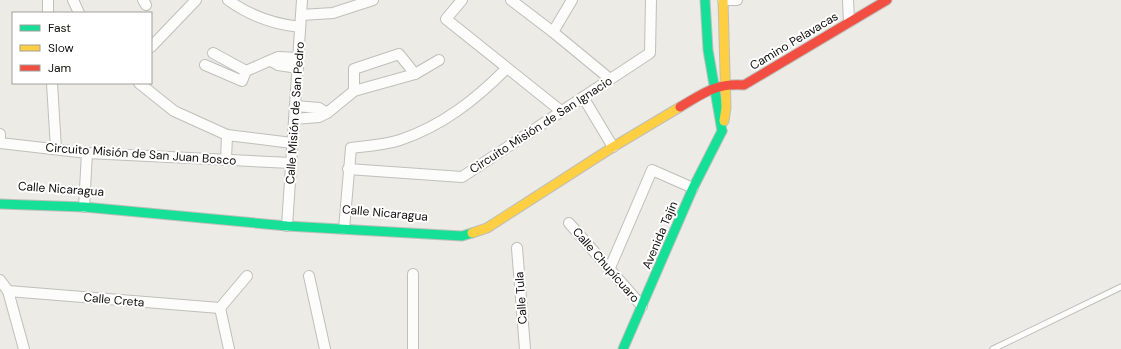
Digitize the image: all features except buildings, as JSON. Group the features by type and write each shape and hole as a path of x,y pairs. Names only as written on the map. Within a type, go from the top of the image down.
{"main road":[{"path":"705,0 704,29 712,83 722,131"},
{"name":"Avenida Tajín","path":"624,349 693,188 722,131 728,83 723,0"},
{"name":"Camino Pelavacas","path":"728,83 744,85 887,0"},
{"name":"Calle Nicaragua","path":"0,197 462,236 487,228 612,145 712,83 728,83"},
{"name":"Calle Nicaragua","path":"0,204 84,204"}],"street":[{"path":"48,0 48,12"},
{"path":"73,0 79,12"},
{"path":"152,46 196,0"},
{"path":"228,0 239,8 277,24 300,27"},
{"name":"Calle Misión de San Pedro","path":"287,222 302,0"},
{"path":"301,15 333,13 373,0"},
{"path":"461,0 446,19 506,69 562,111"},
{"path":"511,0 610,79"},
{"path":"553,32 572,0"},
{"name":"Circuito Misión de San Ignacio","path":"348,169 462,177 650,53 651,0"},
{"path":"723,0 737,0"},
{"path":"848,0 849,22"},
{"path":"246,71 214,53 207,67 242,81 246,71 271,61 278,56 298,63"},
{"path":"354,91 354,69 399,54 415,74"},
{"path":"294,119 319,117 327,113 354,91 415,74 439,60"},
{"path":"344,225 351,148 399,141 446,120 484,91 506,69"},
{"path":"52,84 56,149"},
{"path":"140,84 174,111 227,135 292,143"},
{"path":"582,97 612,145"},
{"path":"295,106 318,108 327,113"},
{"name":"Circuito Misión de San Juan Bosco","path":"0,134 0,143 88,153 291,163"},
{"path":"226,160 227,135"},
{"path":"84,204 88,153"},
{"path":"609,270 652,170 693,188"},
{"name":"Calle Chupícuaro","path":"569,222 609,270 642,306"},
{"name":"Calle Tula","path":"518,248 525,349"},
{"path":"412,349 413,274"},
{"path":"229,349 220,308 247,276"},
{"path":"309,276 325,349"},
{"path":"0,280 8,291 24,349"},
{"name":"Calle Creta","path":"8,291 220,308"}],"lane":[{"path":"993,349 1121,287"}],"traffic: fast":[{"path":"705,0 708,50 722,131"},
{"path":"623,349 693,188 722,131"},
{"path":"0,204 84,207 287,226 462,236 472,233"}],"traffic: slow":[{"path":"723,0 726,108 724,121"},
{"path":"472,233 487,228 613,147 680,107"}],"traffic: jam":[{"path":"680,107 703,93 717,87 744,85 887,0"}]}
